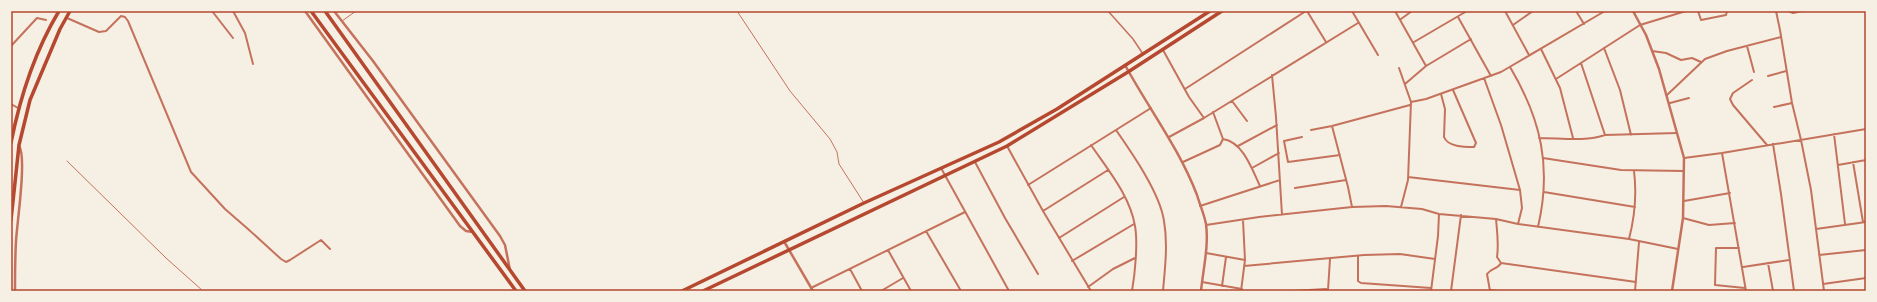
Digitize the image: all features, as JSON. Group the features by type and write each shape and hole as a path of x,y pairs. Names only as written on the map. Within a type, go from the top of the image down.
{"main road":[{"path":"11,143 18,108 42,43 59,11"},
{"path":"11,220 19,145 33,93 70,11"},
{"path":"311,11 516,291"},
{"path":"325,11 525,290"},
{"path":"682,291 752,259 864,204 999,142 1057,109 1210,11"},
{"path":"703,291 1007,146 1128,72 1222,11"},
{"path":"752,259 756,266"}],"street":[{"path":"212,11 232,38"},
{"path":"233,11 245,33 253,64"},
{"path":"305,11 460,226 466,231 473,232"},
{"path":"334,11 373,61 500,236 507,251 511,272"},
{"path":"1108,11 1133,39 1143,54"},
{"path":"1185,89 1307,11 1326,42"},
{"path":"1352,11 1378,55"},
{"path":"1395,11 1414,42 1426,66"},
{"path":"1401,19 1412,11"},
{"path":"1414,42 1467,11"},
{"path":"1505,11 1530,56"},
{"path":"1513,24 1533,11"},
{"path":"1576,11 1584,24"},
{"path":"1410,102 1441,94 1491,76 1530,56 1605,11"},
{"path":"1633,11 1652,51 1670,103 1684,158 1683,218 1672,291"},
{"path":"1556,79 1640,25 1674,12 1686,11"},
{"path":"1698,11 1701,20 1726,15 1727,11"},
{"path":"1776,11 1792,103 1801,140 1816,229 1824,291"},
{"path":"1788,11 1793,13 1802,11"},
{"path":"66,17 99,32 106,31 121,16 128,21 191,172 225,209 281,259 286,262 321,240 330,249"},
{"path":"1458,17 1491,76"},
{"path":"11,46 37,18 46,20"},
{"path":"1169,137 1204,118 1358,23"},
{"path":"323,35 327,32"},
{"path":"1667,95 1701,62 1727,51 1781,37"},
{"path":"1405,84 1426,66 1471,39"},
{"path":"1747,46 1754,72"},
{"path":"1604,48 1624,102 1631,135"},
{"path":"1541,49 1556,79 1573,138"},
{"path":"1163,50 1185,89 1204,118"},
{"path":"1652,51 1671,54 1681,60 1692,58 1701,62"},
{"path":"1580,63 1593,95 1604,135"},
{"path":"1125,65 1183,162 1200,206 1206,225 1201,291"},
{"path":"1510,67 1525,92 1540,138 1545,179 1538,227"},
{"path":"1399,68 1410,102 1408,177 1401,208"},
{"path":"1768,76 1786,71"},
{"path":"1272,75 1279,153 1282,215"},
{"path":"1484,78 1501,125 1520,190 1522,208 1518,224"},
{"path":"1752,80 1733,92 1730,99 1733,105 1767,145"},
{"path":"1441,94 1445,109 1445,141 1451,144 1474,147 1476,143 1474,135 1453,90"},
{"path":"1670,103 1689,98"},
{"path":"1232,101 1247,121"},
{"path":"1774,107 1792,103"},
{"path":"11,104 18,108"},
{"path":"1311,130 1332,126 1410,105"},
{"path":"1028,185 1151,108"},
{"path":"1183,162 1213,150 1220,145 1223,138 1213,112"},
{"path":"1238,146 1277,126"},
{"path":"1332,126 1352,207"},
{"path":"1684,158 1866,129"},
{"path":"1116,130 1152,190 1164,220 1166,239 1163,291"},
{"path":"1540,138 1573,138 1580,140 1604,135 1677,133"},
{"path":"1834,133 1846,224"},
{"path":"1302,137 1284,141 1288,162 1340,155"},
{"path":"1223,138 1236,143 1252,168 1260,186"},
{"path":"1772,144 1782,194 1794,291"},
{"path":"15,291 16,242 22,170 22,149 19,145"},
{"path":"1091,145 1124,196 1134,224 1136,243 1132,291"},
{"path":"1007,146 1043,211 1091,291"},
{"path":"1252,168 1279,153"},
{"path":"1722,153 1746,291"},
{"path":"1543,158 1634,171 1684,171"},
{"path":"1838,165 1866,160"},
{"path":"975,161 1005,218 1038,274"},
{"path":"1816,229 1865,222 1853,162"},
{"path":"941,168 1009,291"},
{"path":"1043,211 1108,170"},
{"path":"1629,239 1636,207 1637,190 1634,171"},
{"path":"1408,177 1520,190"},
{"path":"1200,206 1280,180"},
{"path":"1295,188 1346,180"},
{"path":"1544,192 1636,207"},
{"path":"1684,201 1730,193"},
{"path":"1059,238 1124,196"},
{"path":"1206,225 1369,206 1422,209 1439,214 1461,214 1538,227 1629,239 1678,249"},
{"path":"785,243 812,289 965,212"},
{"path":"1358,255 1357,273 1358,281 1361,283 1431,289 1439,214"},
{"path":"1451,291 1461,214"},
{"path":"1683,218 1710,225 1735,223"},
{"path":"1496,219 1497,240 1499,247 1497,257 1502,263 1636,282"},
{"path":"1202,282 1241,290 1245,260 1242,220"},
{"path":"1072,261 1134,224"},
{"path":"926,231 961,291"},
{"path":"1635,291 1639,242"},
{"path":"1739,248 1716,248 1715,285 1745,288"},
{"path":"888,250 911,291"},
{"path":"1819,255 1866,250"},
{"path":"1205,252 1245,260"},
{"path":"1244,266 1330,259 1358,255 1400,254 1435,259"},
{"path":"1222,286 1226,257"},
{"path":"1088,287 1113,269 1135,258"},
{"path":"1328,291 1330,259"},
{"path":"1743,267 1789,260"},
{"path":"1499,291 1490,290 1487,274 1490,270 1497,268 1502,263"},
{"path":"1768,263 1773,291"},
{"path":"850,269 862,291"},
{"path":"880,291 904,278"},
{"path":"1823,284 1866,278"},
{"path":"1292,291 1326,288 1328,291"}],"lane":[{"path":"342,22 356,11"},
{"path":"737,11 790,91 830,139 837,152 839,164 864,204"},
{"path":"67,161 166,258 203,291"}]}
